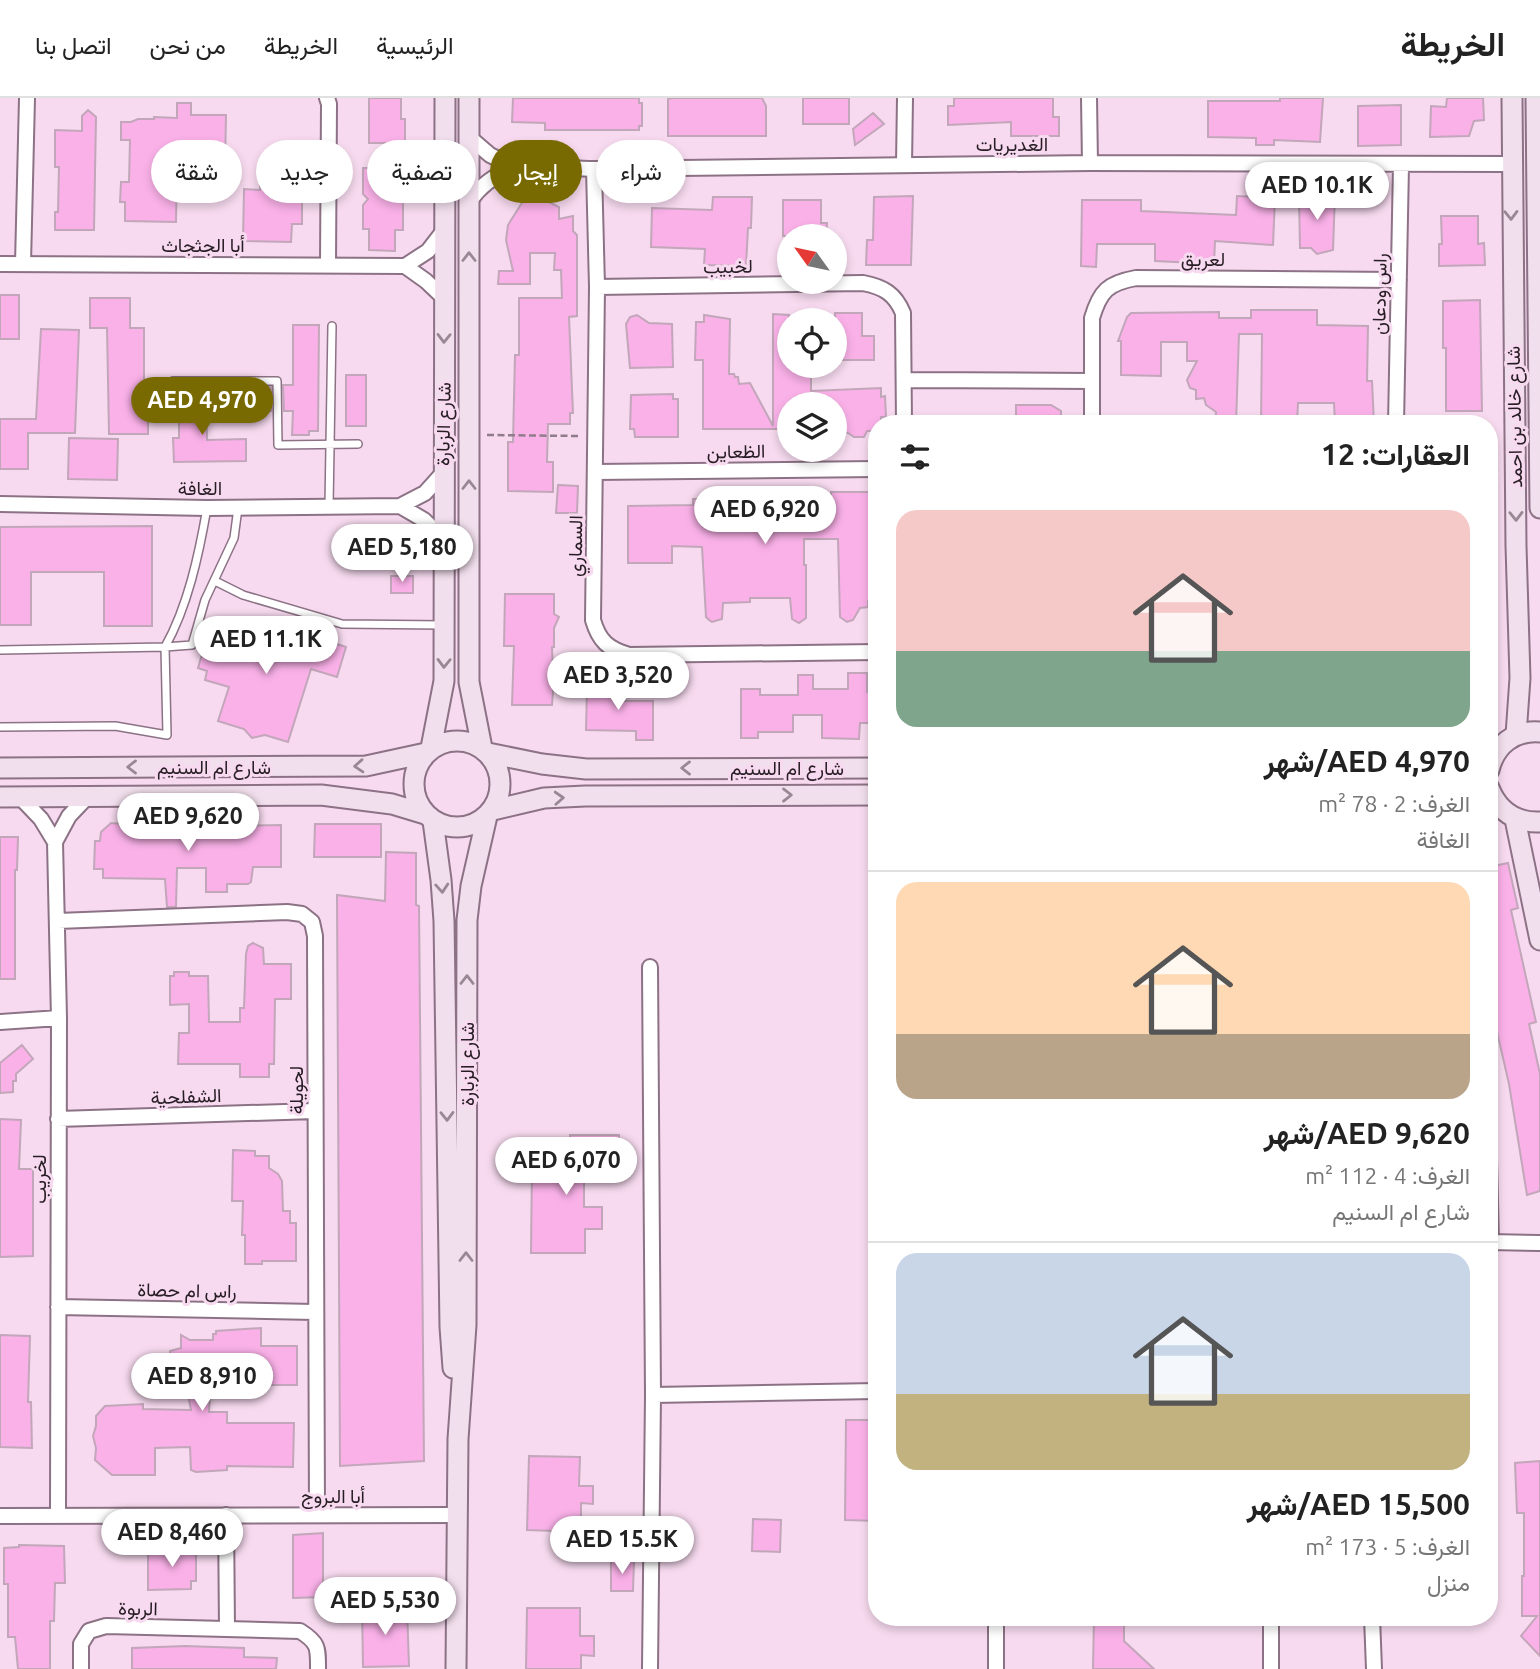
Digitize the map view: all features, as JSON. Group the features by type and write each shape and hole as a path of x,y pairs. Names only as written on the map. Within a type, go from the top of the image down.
{"main road":[{"name":"شارع الزبارة","path":"429,751 444,681 445,98"},
{"name":"شارع الزبارة","path":"469,98 469,137"},
{"name":"شارع خالد بن احمد","path":"1512,98 1520,678 1516,735"},
{"name":"شارع خالد بن احمد","path":"1536,98 1540,508"},
{"name":"شارع الزبارة","path":"469,203 469,682 485,750"},
{"path":"1498,747 1516,735 1530,731 1540,732"},
{"path":"451,740 472,743 485,750 497,765 501,780 499,795 490,813 475,824 461,828 446,826 429,817 418,803 414,790 418,764 429,751 451,740"},
{"name":"شارع ام السنيم","path":"485,750 541,764 586,769 868,767"},
{"name":"شارع ام السنيم","path":"0,768 366,766 429,751"},
{"name":"شارع ام السنيم","path":"10,796 321,795 392,804 429,817"},
{"name":"شارع ام السنيم","path":"490,813 544,798 585,796 868,795"},
{"path":"1498,803 1515,819 1528,823 1540,822"},
{"name":"شارع الزبارة","path":"456,1669 458,1439 466,1325 467,920 471,886 490,813"},
{"name":"شارع الزبارة","path":"429,817 441,880 444,920 450,1327 458,1439"},
{"path":"1515,819 1540,940"}],"street":[{"path":"23,264 27,98"},
{"path":"327,98 328,265"},
{"path":"904,164 905,98"},
{"path":"1089,98 1090,163"},
{"name":"الغديريات","path":"469,137 490,155"},
{"name":"الغديريات","path":"582,169 1090,163 1511,164"},
{"name":"راس ودعان","path":"1396,415 1401,165"},
{"name":"السماري","path":"594,169 597,288 593,620 597,634 604,645 629,655 868,652"},
{"path":"476,194 490,179"},
{"path":"445,229 428,251 405,266 445,299"},
{"name":"أبا الجثجاث","path":"0,264 405,266"},
{"name":"لعريق","path":"1092,415 1092,318 1097,302 1106,289 1119,281 1136,278 1399,280"},
{"name":"لخبيب","path":"597,288 863,283 878,286 890,292 903,313 904,415"},
{"path":"904,380 1091,381"},
{"name":"الظعاين","path":"595,472 868,469"},
{"path":"400,506 425,493 443,473"},
{"name":"الغافة","path":"0,504 207,508 400,506"},
{"path":"400,506 424,520 444,540"},
{"path":"55,842 69,816 89,795"},
{"path":"10,796 41,819 55,842"},
{"name":"لخريب","path":"55,842 59,1018 58,1516"},
{"name":"لحويلة","path":"58,921 288,912 307,916 312,922 315,936 317,1515"},
{"path":"650,967 653,1395 650,1669"},
{"path":"0,1022 59,1018"},
{"name":"الشفلحية","path":"58,1119 315,1111"},
{"path":"1498,1242 1540,1242"},
{"name":"راس ام حصاة","path":"58,1307 315,1312"},
{"path":"653,1395 868,1391"},
{"path":"226,1515 228,1629"},
{"name":"أبا البروج","path":"0,1516 456,1515"},
{"name":"الربوة","path":"81,1669 81,1644 89,1631 106,1626 300,1631 312,1638 318,1649 318,1669"},
{"path":"996,1626 996,1669"},
{"path":"1270,1626 1271,1669"},
{"path":"1372,1626 1374,1669"}],"lane":[{"path":"329,506 332,326"},
{"path":"173,381 277,381 278,445 358,444"},
{"path":"0,650 192,645 205,600 234,538 239,507"},
{"path":"0,727 115,726 167,734 165,647 178,623 200,551 207,508"},
{"path":"215,581 243,595 342,624 445,625"}],"path":[{"path":"469,435 596,436"}],"building":[{"path":"369,98 401,98 405,140 369,140"},
{"path":"513,98 639,98 639,103 642,103 642,126 639,126 639,130 545,130 545,123 512,122"},
{"path":"762,98 766,106 766,136 668,136 668,99"},
{"path":"803,98 849,98 849,124 803,124"},
{"path":"954,98 1053,98 1053,117 1059,117 1059,136 1011,136 1011,122 948,125 948,106 954,106"},
{"path":"1280,98 1323,98 1320,142 1274,140 1274,145 1256,145 1256,138 1208,137 1208,101 1280,101"},
{"path":"1447,98 1483,98 1484,120 1474,121 1469,136 1430,137 1431,106 1446,107"},
{"path":"177,103 191,103 191,115 226,115 226,140 151,140 151,203 176,203 176,222 125,221 125,202 120,202 121,182 129,182 130,140 121,140 121,122 154,117 177,118"},
{"path":"1401,105 1401,145 1358,146 1358,106"},
{"path":"88,110 96,117 94,230 55,230 59,167 55,167 55,130 82,131 82,116"},
{"path":"873,113 884,124 855,145 853,129"},
{"path":"363,168 367,168 367,198 363,194"},
{"path":"244,189 256,190 256,203 302,203 302,224 292,224 291,242 243,241"},
{"path":"1335,194 1333,250 1317,254 1311,248 1300,248 1299,196"},
{"path":"913,196 911,265 866,265 867,240 873,240 874,197"},
{"path":"1237,196 1275,198 1273,245 1215,241 1214,264 1155,261 1155,244 1097,244 1096,267 1081,266 1082,200 1141,200 1141,211 1236,215"},
{"path":"713,197 752,197 746,266 704,265 705,249 651,247 652,208 712,210"},
{"path":"367,200 367,203 403,203 403,230 395,230 395,251 369,250 369,229 363,229 363,205"},
{"path":"783,200 821,200 821,223 827,224 783,224"},
{"path":"522,203 551,203 559,207 559,219 573,216 573,231 577,235 577,316 569,317 573,413 570,413 570,424 548,424 547,462 553,462 553,492 508,491 508,442 513,442 515,355 519,355 519,298 562,298 561,270 554,270 555,253 530,253 530,284 498,284 499,271 513,271 506,240 508,225"},
{"path":"1441,216 1478,216 1478,244 1484,243 1485,265 1439,266 1439,244 1442,244"},
{"path":"0,295 19,295 19,339 0,339"},
{"path":"90,298 130,298 130,328 144,328 148,434 109,434 107,328 90,328"},
{"path":"1480,300 1482,411 1446,411 1443,301"},
{"path":"1251,310 1317,310 1317,325 1368,326 1367,381 1372,381 1374,415 1335,415 1334,403 1298,403 1297,415 1261,415 1262,334 1239,334 1236,415 1216,415 1216,412 1206,405 1204,398 1196,399 1196,390 1190,388 1187,380 1197,361 1187,361 1187,342 1161,342 1161,376 1121,375 1121,341 1118,341 1131,313 1219,312 1219,318 1251,318"},
{"path":"847,313 862,313 862,336 874,336 874,360 847,360"},
{"path":"773,314 777,314 777,378 811,378 811,391 881,388 881,397 885,396 886,415 868,415 868,431 864,437 854,437 847,433 847,392 777,392 777,429 703,429 703,360 695,360 696,322 704,322 704,315 730,319 729,374 738,377 739,384 750,383 773,426"},
{"path":"637,315 649,323 672,324 673,367 630,368 626,324 630,317"},
{"path":"293,325 319,325 318,431 309,431 309,435 292,435 293,411 284,411 283,385 293,385"},
{"path":"41,329 79,330 75,433 28,433 28,469 0,469 0,419 36,419"},
{"path":"346,375 366,375 366,426 346,426"},
{"path":"255,387 271,387 271,411 255,411"},
{"path":"673,394 673,399 678,399 678,437 635,437 634,429 630,429 631,395"},
{"path":"206,396 207,440 246,439 246,461 174,462 173,438 179,438 179,397"},
{"path":"1016,405 1051,405 1061,411 1061,415 1016,415"},
{"path":"69,438 118,439 117,480 68,479"},
{"path":"558,485 578,486 577,513 556,513"},
{"path":"831,492 868,492 868,607 860,608 853,620 847,622 840,617 838,539 804,539 806,618 799,623 792,619 790,598 750,598 750,602 723,603 722,619 712,622 709,620 706,617 702,547 672,546 672,563 628,563 628,506 693,505 693,499 763,500 763,494 831,495"},
{"path":"152,526 152,626 104,626 104,572 31,572 31,625 0,625 0,527"},
{"path":"391,576 413,576 413,593 391,593"},
{"path":"505,594 554,594 554,614 559,617 554,628 552,647 553,674 557,680 552,705 512,705 514,646 504,646"},
{"path":"222,624 270,639 275,624 346,647 337,677 311,669 288,742 265,735 252,738 244,729 218,721 229,687 205,680 207,671 198,668 207,637 217,639"},
{"path":"848,673 867,673 868,723 860,723 859,739 822,738 822,715 793,715 793,732 758,732 758,738 741,738 741,689 760,689 760,695 798,695 798,675 813,675 813,689 848,689"},
{"path":"610,681 621,686 621,701 653,701 653,740 636,740 636,731 586,730 587,688 603,687"},
{"path":"170,822 228,826 281,825 281,867 253,867 251,882 227,884 227,892 206,892 206,868 177,868 176,907 167,907 165,879 103,878 103,869 94,869 95,841 100,841 101,832 111,823 170,828"},
{"path":"315,824 381,824 381,857 314,857"},
{"path":"0,837 18,837 15,870 15,979 0,979"},
{"path":"386,852 416,853 416,905 419,906 424,1461 340,1466 337,895 385,901"},
{"path":"1508,863 1518,908 1511,910 1536,1022 1529,1024 1540,1074 1540,1191 1527,1195 1509,1084 1498,1036 1498,865"},
{"path":"253,943 263,948 264,964 291,964 291,999 275,999 274,1064 269,1064 269,1077 240,1077 240,1064 178,1064 179,1033 189,1033 189,1004 170,1005 170,976 174,976 174,972 189,972 189,976 208,976 209,1022 240,1022 240,1008 244,1008 246,954 248,946"},
{"path":"22,1045 33,1059 16,1074 13,1092 0,1093 0,1063"},
{"path":"0,1119 21,1120 19,1169 33,1169 33,1256 0,1257"},
{"path":"570,1135 619,1135 619,1155 584,1156 584,1207 602,1207 602,1229 585,1229 585,1253 531,1253 532,1163 554,1163 555,1157 570,1157"},
{"path":"233,1150 255,1151 255,1156 269,1156 269,1168 278,1174 282,1181 283,1211 290,1211 290,1223 296,1223 296,1261 245,1264 243,1201 232,1201"},
{"path":"261,1328 261,1346 297,1346 297,1385 245,1385 245,1360 212,1361 209,1412 227,1412 227,1423 294,1423 293,1467 227,1466 227,1470 196,1472 191,1470 190,1447 155,1448 155,1475 112,1475 95,1460 93,1436 96,1416 105,1406 143,1404 143,1409 191,1410 186,1384 170,1373 170,1351 181,1348 181,1335 190,1340 213,1340 216,1331"},
{"path":"0,1335 30,1336 28,1402 31,1402 32,1448 0,1447"},
{"path":"846,1420 868,1420 868,1521 845,1520"},
{"path":"529,1456 580,1457 579,1486 593,1486 593,1504 581,1503 581,1532 527,1530"},
{"path":"1540,1461 1540,1656 1521,1636 1537,1616 1522,1616 1524,1513 1517,1513 1515,1463"},
{"path":"753,1519 781,1520 780,1552 752,1551"},
{"path":"323,1533 323,1597 293,1598 293,1535"},
{"path":"19,1545 64,1546 65,1583 55,1583 54,1621 50,1621 50,1669 18,1669 15,1637 8,1637 8,1584 4,1584 4,1548"},
{"path":"196,1549 196,1581 191,1581 191,1589 148,1590 148,1550"},
{"path":"611,1561 634,1561 633,1591 611,1591"},
{"path":"362,1608 407,1608 409,1666 363,1667"},
{"path":"527,1608 580,1608 580,1636 594,1636 594,1656 581,1655 581,1669 526,1669"},
{"path":"1094,1626 1124,1626 1124,1641 1154,1669 1093,1669"},
{"path":"132,1648 244,1648 244,1657 277,1658 276,1669 132,1669"}]}
